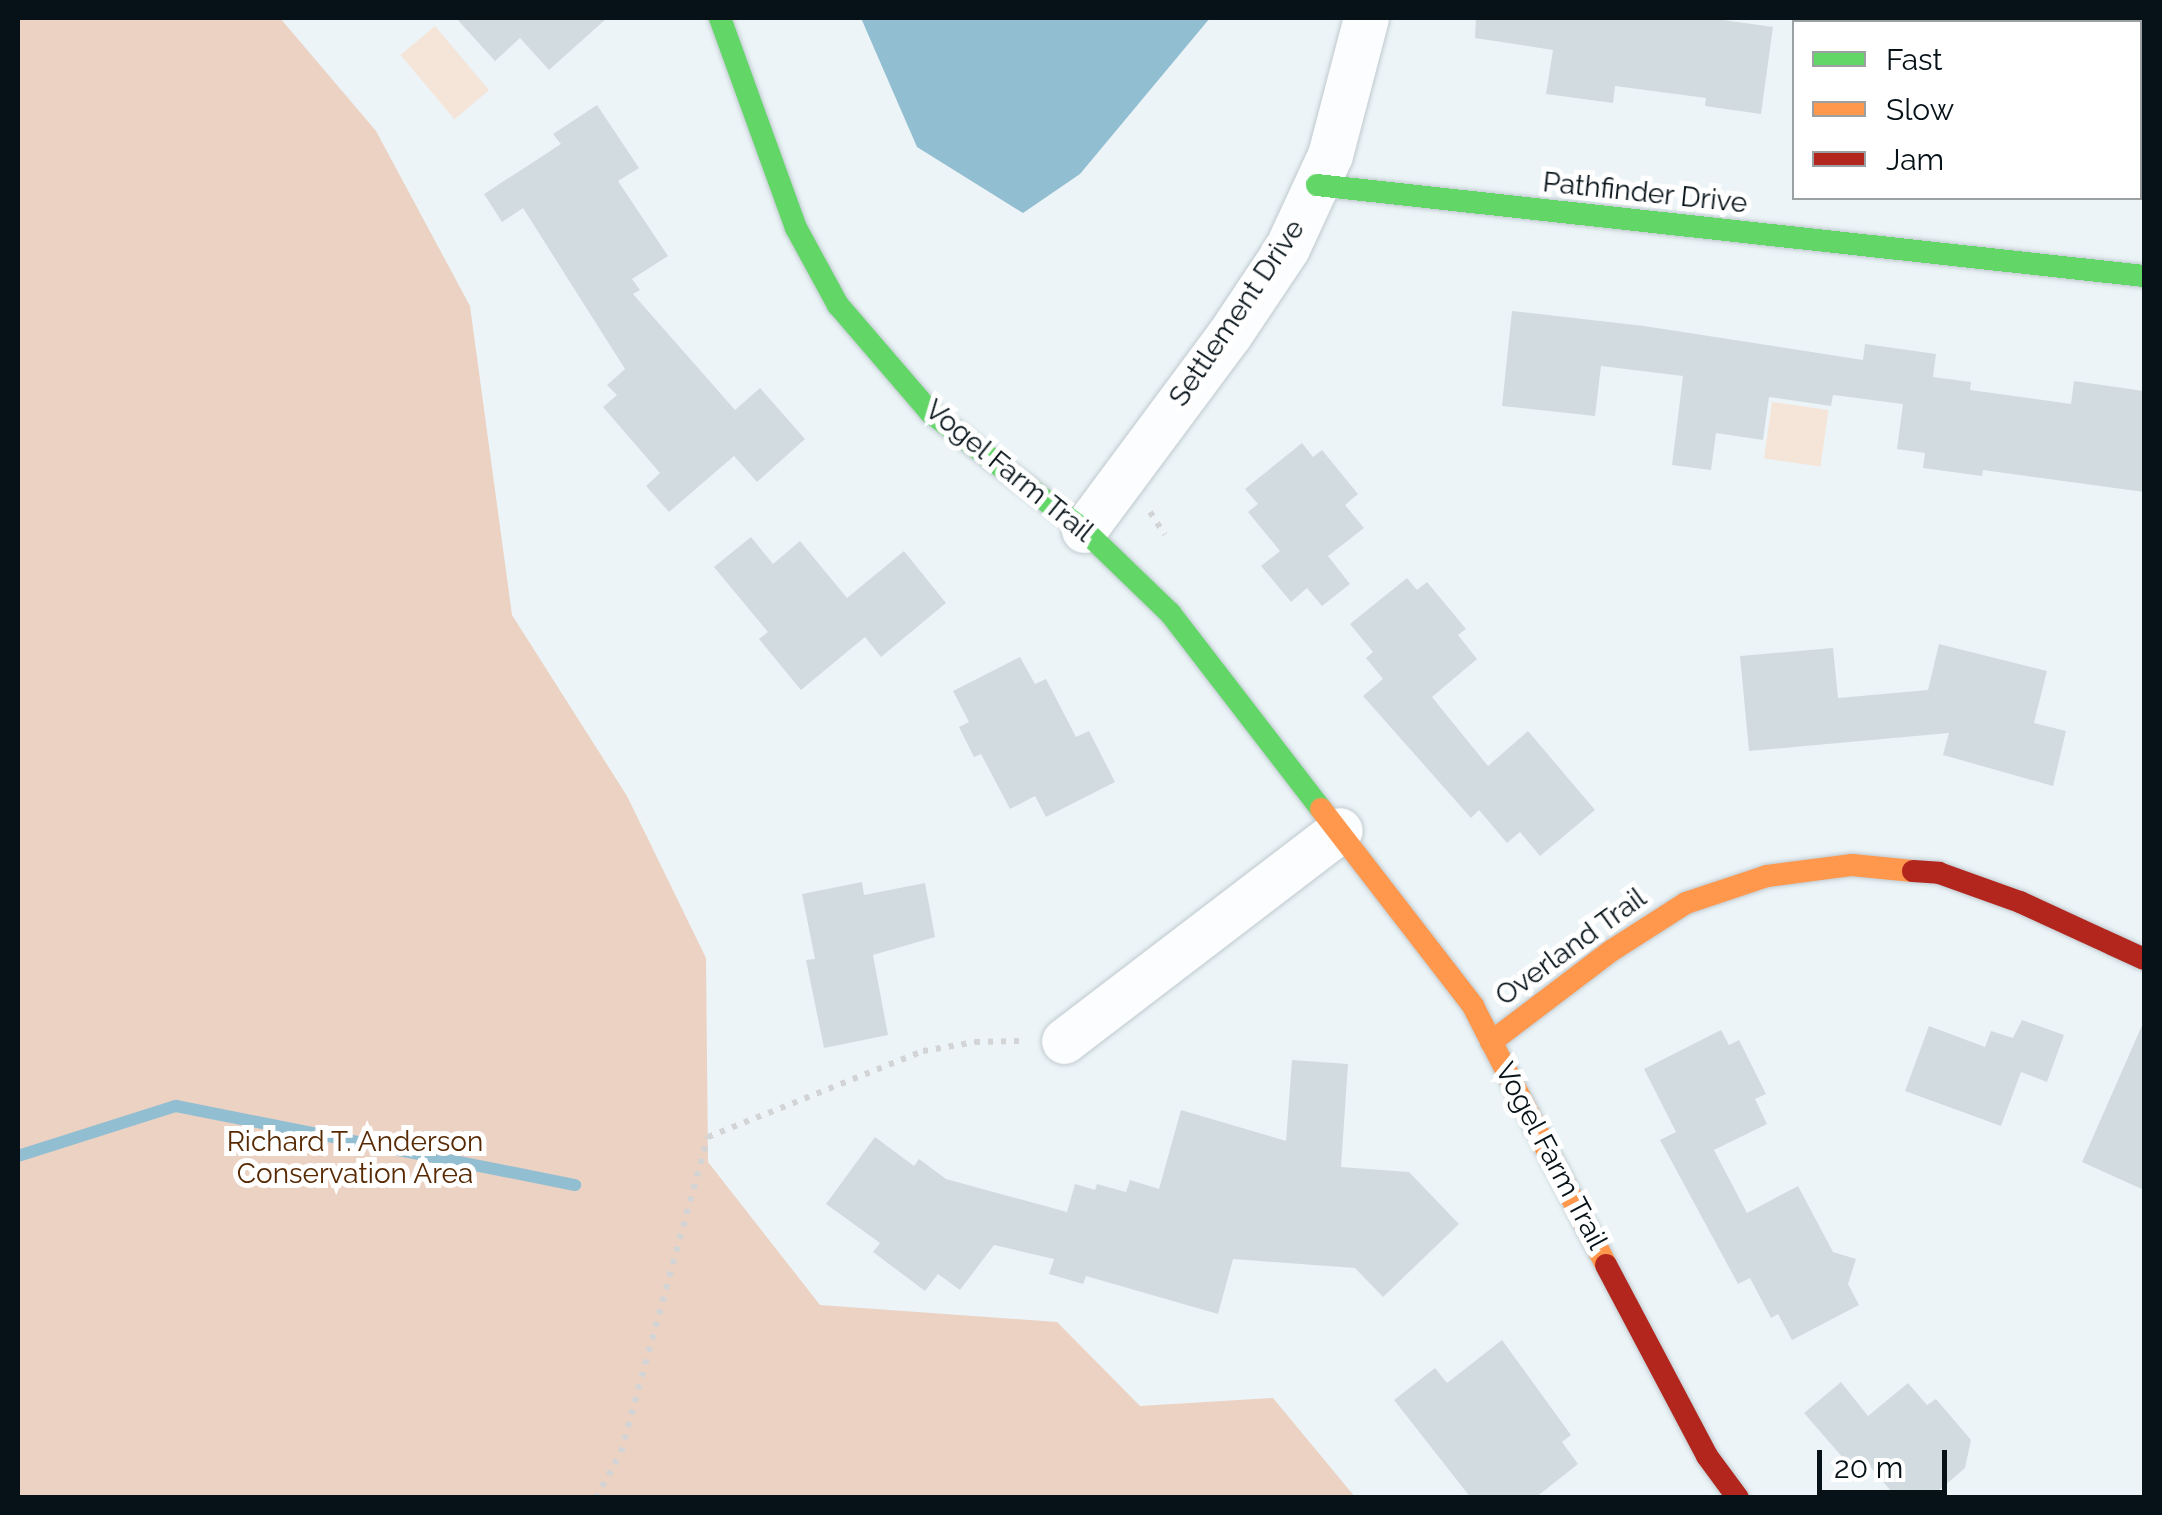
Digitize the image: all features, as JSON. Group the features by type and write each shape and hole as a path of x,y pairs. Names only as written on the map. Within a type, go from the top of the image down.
{"street":[{"name":"Vogel Farm Trail","path":"720,18 796,228 838,306 930,412 1084,530 1170,613 1473,1006 1514,1078 1699,1443 1738,1498"},
{"name":"Settlement Drive","path":"1084,530 1229,335 1287,248 1335,138 1366,18"},
{"name":"Pathfinder Drive","path":"1317,185 2094,274 2144,276"},
{"path":"1064,1041 1340,830"},
{"name":"Overland Trail","path":"1491,1042 1611,951 1686,903 1767,876 1852,865 1939,873 2020,902 2144,959"}],"path":[{"path":"1146,504 1176,549"},
{"path":"596,1498 621,1452 708,1137 922,1051 976,1042 1064,1041"}],"shaded area":[{"path":"435,26 489,90 455,119 401,55"},
{"path":"1772,402 1828,410 1821,466 1764,458"}],"green space":[{"name":"Richard T. Anderson Conservation Area","path":"18,18 280,18 376,131 470,306 512,615 627,796 706,958 708,1162 820,1305 1057,1322 1140,1406 1273,1398 1355,1497 18,1497"}],"water":[{"path":"861,18 1210,18 1080,174 1023,213 917,147"}],"building":[{"path":"456,18 607,18 549,70 520,38 495,61"},
{"path":"1476,18 1709,18 1773,27 1761,114 1705,106 1706,98 1615,86 1613,103 1546,94 1553,50 1475,38"},
{"path":"597,105 639,168 618,181 668,256 632,279 640,290 633,294 735,410 760,388 805,439 757,482 734,456 669,512 646,486 660,473 603,407 617,395 607,385 625,369 523,208 502,222 484,194 561,144 553,134"},
{"path":"1512,311 1644,326 1863,360 1865,344 1936,354 1933,377 1971,382 1970,390 2071,404 2074,381 2144,391 2144,492 1983,470 1982,476 1923,468 1925,453 1897,449 1903,404 1833,395 1831,406 1769,397 1763,440 1716,433 1711,470 1672,465 1683,376 1601,366 1595,416 1502,406"},
{"path":"1302,443 1313,457 1322,450 1358,494 1345,505 1364,528 1328,556 1350,584 1322,606 1307,588 1291,602 1261,566 1280,551 1248,512 1258,504 1245,489"},
{"path":"751,537 773,564 800,541 847,598 904,551 946,603 881,657 865,637 801,690 759,639 768,632 714,567"},
{"path":"1407,578 1417,590 1427,582 1466,629 1458,635 1477,659 1432,697 1488,766 1528,731 1595,810 1540,856 1520,832 1507,843 1479,810 1471,818 1363,696 1383,679 1366,658 1373,652 1350,624"},
{"path":"1939,644 2047,671 2034,723 2066,731 2053,786 1943,755 1949,733 1749,751 1740,656 1833,648 1838,698 1928,690"},
{"path":"1020,657 1035,684 1046,679 1076,737 1089,731 1115,782 1046,817 1035,796 1010,809 981,754 974,757 959,727 969,722 953,691"},
{"path":"862,882 864,895 925,883 935,937 873,955 888,1035 824,1048 806,960 815,959 802,894"},
{"path":"2022,1020 2064,1035 2047,1082 2021,1072 2001,1126 1905,1091 1929,1026 1985,1047 1991,1031 2013,1038"},
{"path":"2144,1021 2144,1190 2082,1162"},
{"path":"1721,1030 1729,1045 1739,1040 1766,1094 1755,1099 1767,1124 1714,1150 1747,1213 1798,1186 1833,1252 1856,1259 1848,1284 1859,1305 1792,1340 1778,1314 1771,1318 1750,1278 1738,1284 1660,1140 1676,1132 1644,1069"},
{"path":"1292,1060 1348,1064 1341,1167 1409,1172 1459,1224 1383,1297 1355,1268 1233,1259 1218,1314 1086,1276 1083,1284 1049,1274 1054,1259 994,1245 960,1290 938,1274 925,1291 873,1252 880,1243 826,1204 875,1137 914,1166 919,1159 946,1179 1067,1212 1075,1184 1095,1190 1097,1184 1126,1192 1130,1180 1159,1189 1181,1110 1286,1141"},
{"path":"1502,1340 1571,1435 1562,1442 1578,1464 1535,1498 1471,1498 1394,1400 1435,1368 1447,1383"},
{"path":"1841,1382 1868,1416 1908,1383 1927,1405 1936,1399 1971,1440 1965,1468 1930,1498 1897,1498 1861,1456 1850,1466 1804,1413"}],"waterway":[{"path":"18,1156 176,1106 575,1185"}],"traffic: fast":[{"path":"720,18 796,228 838,305 930,412 1084,530 1170,613 1321,809"},
{"path":"1317,185 2144,276"}],"traffic: slow":[{"path":"1321,809 1473,1006 1606,1265"},
{"path":"1491,1042 1611,951 1686,903 1767,876 1852,865 1913,871"}],"traffic: jam":[{"path":"1913,871 1939,873 2020,902 2144,959"},
{"path":"1606,1265 1707,1456 1738,1498"}]}
